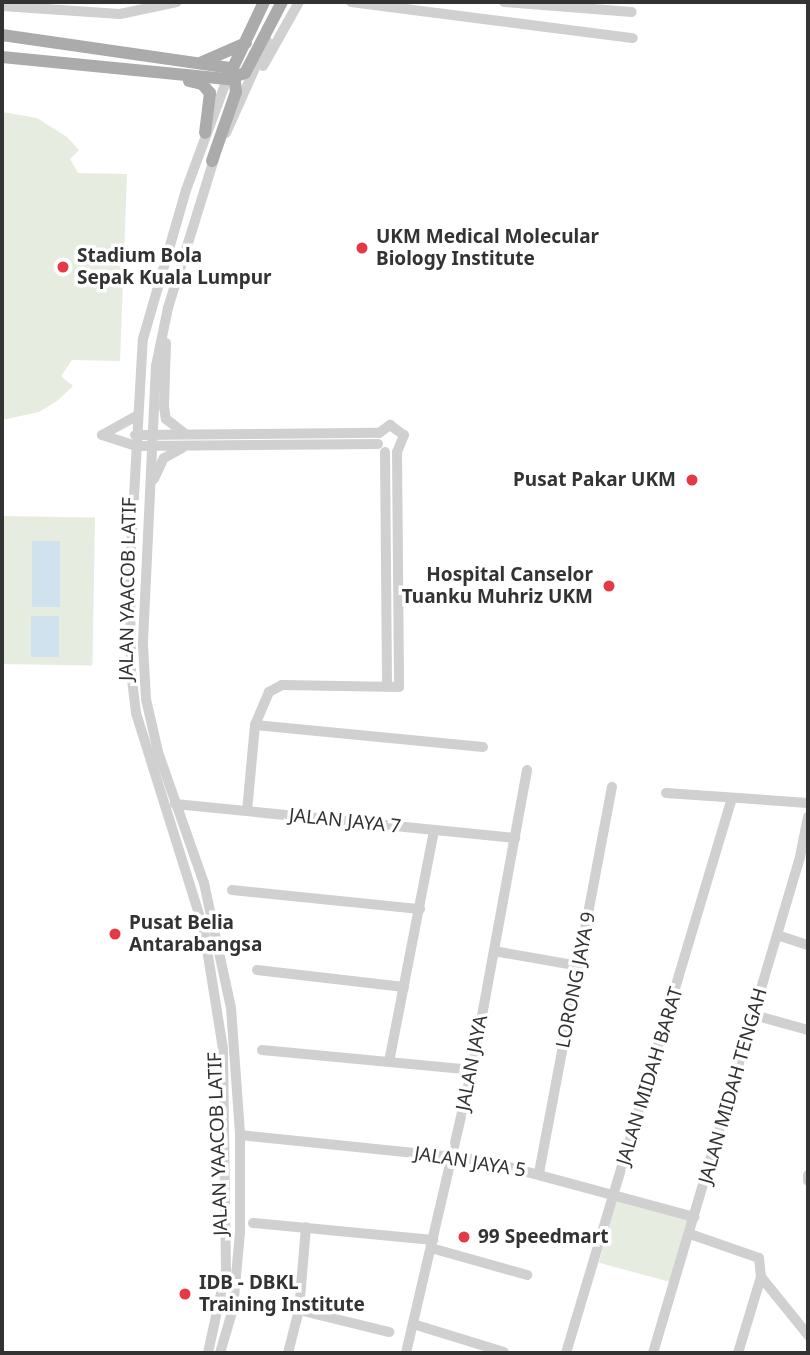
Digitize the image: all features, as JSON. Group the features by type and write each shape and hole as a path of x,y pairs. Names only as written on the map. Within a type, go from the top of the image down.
{"main road":[{"name":"JALAN YAACOB LATIF","path":"232,75 264,2"},
{"path":"154,75 232,75 250,66 283,2"},
{"path":"2,35 200,64 232,75"},
{"path":"37,62 39,42"},
{"path":"200,64 246,43"},
{"path":"2,57 154,75 202,84 208,89 205,133"},
{"path":"212,161 232,75"}],"street":[{"path":"2,6 120,14 177,2"},
{"name":"JALAN YAACOB LATIF","path":"220,1353 238,1276 240,1135 222,951 204,883 175,804 146,699 143,645 151,446 156,366 168,308 212,161 243,99 283,2"},
{"path":"243,99 299,2"},
{"path":"351,2 633,38"},
{"path":"504,2 632,12"},
{"name":"JALAN YAACOB LATIF","path":"208,1353 226,1270 223,1049 204,930 136,713 130,588 136,416 148,314 205,133 232,75"},
{"path":"168,308 164,407 166,419 186,434"},
{"path":"136,416 102,435 135,440 151,446 381,448 397,452"},
{"path":"135,440 152,435 186,434 379,433 390,425 402,431 404,443 397,452 399,687 282,685 269,692 256,725 247,811"},
{"path":"379,433 387,687"},
{"path":"150,493 159,463 189,446"},
{"path":"256,725 483,747"},
{"name":"JALAN JAYA","path":"406,1353 472,1070 527,769"},
{"name":"LORONG JAYA 9","path":"539,1173 612,787"},
{"path":"666,793 808,803"},
{"name":"JALAN MIDAH BARAT","path":"566,1353 732,798"},
{"name":"JALAN JAYA 7","path":"175,804 515,838"},
{"name":"JALAN MIDAH TENGAH","path":"653,1353 777,935 804,859 808,817"},
{"path":"388,1062 434,830"},
{"path":"232,890 419,909"},
{"path":"777,935 808,945"},
{"path":"494,951 579,966"},
{"path":"257,970 404,987"},
{"path":"754,1014 808,1030"},
{"path":"262,1050 472,1070"},
{"name":"JALAN JAYA 5","path":"240,1135 453,1156 539,1173 694,1217"},
{"path":"808,1175 808,1181"},
{"path":"253,1223 306,1227 432,1244 527,1275"},
{"path":"288,1353 299,1310 306,1227"},
{"path":"690,1234 759,1258 761,1278 738,1353"},
{"path":"761,1278 806,1328"},
{"path":"299,1310 388,1332"},
{"path":"413,1324 504,1352"}],"shaded area":[{"name":"Stadium Bola Sepak Kuala Lumpur","path":"2,112 37,118 67,137 79,150 70,159 78,173 127,174 120,361 72,360 61,376 73,386 57,401 39,412 2,420"},
{"path":"2,516 95,518 92,666 2,664"},
{"path":"616,1199 689,1219 672,1282 599,1263"}],"water":[{"path":"32,541 60,541 60,607 32,607"},
{"path":"31,616 59,616 59,657 31,657"}],"place":[{"name":"UKM Medical Molecular Biology Institute","path":"362,248"},
{"name":"Stadium Bola Sepak Kuala Lumpur","path":"63,267"},
{"name":"Pusat Pakar UKM","path":"692,480"},
{"name":"Hospital Canselor Tuanku Muhriz UKM","path":"609,586"},
{"name":"Pusat Belia Antarabangsa","path":"115,934"},
{"name":"99 Speedmart","path":"464,1237"},
{"name":"IDB - DBKL Training Institute","path":"185,1294"}]}
